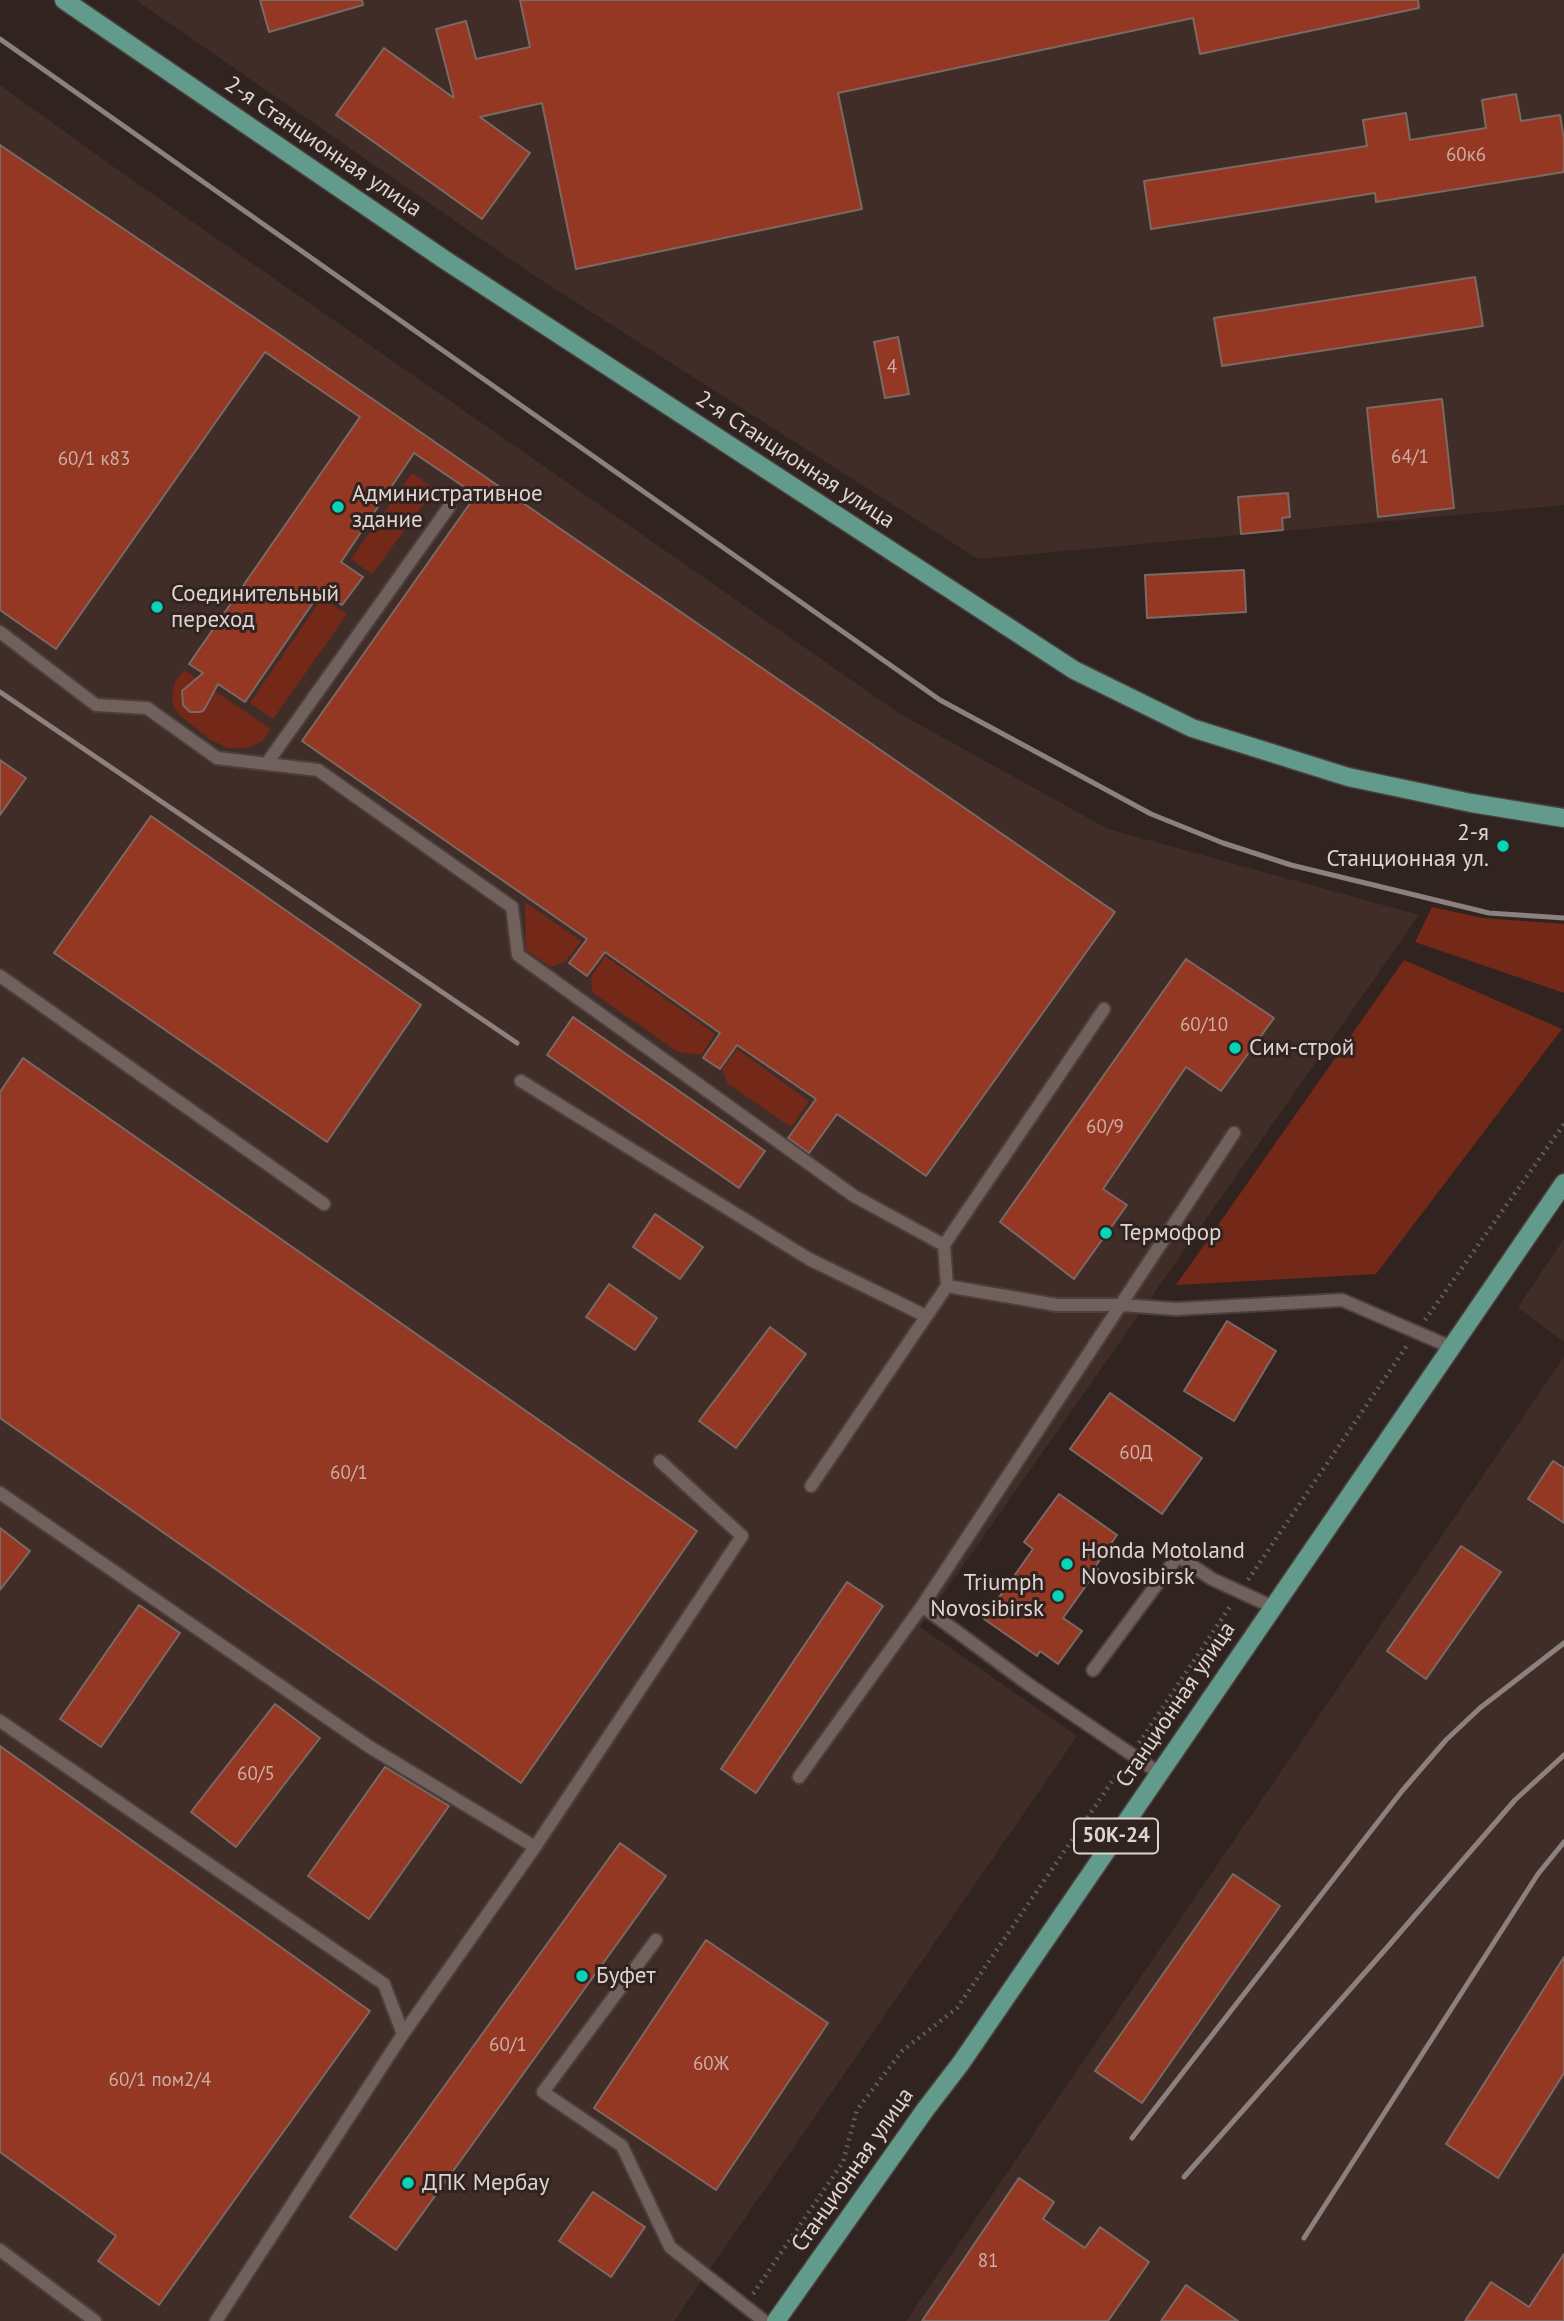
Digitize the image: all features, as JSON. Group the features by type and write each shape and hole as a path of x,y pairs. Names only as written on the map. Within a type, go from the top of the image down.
{"main road":[{"name":"2-я Станционная улица","path":"64,0 445,260 1074,670 1192,728 1348,777 1471,803 1564,818"},
{"name":"Станционная улица","path":"776,2321 961,2063 1564,1183"}],"lane":[{"path":"267,763 449,507"},
{"path":"0,632 96,705 147,708 217,758 318,770 512,907 518,955 854,1196 944,1245"},
{"path":"0,976 324,1204"},
{"path":"811,1486 947,1286 944,1245 1104,1009"},
{"path":"521,1081 809,1259 926,1316"},
{"path":"799,1777 922,1606 1234,1133"},
{"path":"947,1286 1057,1305 1122,1305 1176,1309 1342,1300 1451,1347"},
{"path":"216,2321 404,2034 534,1847 743,1536 660,1461"},
{"path":"0,1493 368,1746 534,1847"},
{"path":"1093,1670 1178,1556 1212,1579 1273,1606"},
{"path":"922,1606 1028,1684 1160,1773"},
{"path":"0,1721 384,1984 404,2034"},
{"path":"656,1940 543,2092 622,2147 670,2247 764,2321"},
{"path":"0,2250 95,2321"}],"path":[{"path":"745,2306 843,2162 857,2110 902,2051 957,2008 1417,1332 1564,1124"}],"shaded area":[{"path":"136,0 1564,0 1564,505 978,559 529,272"},
{"path":"0,85 115,168 900,714 1108,829 1419,915 920,1627 1077,1736 674,2321 0,2321"},
{"path":"412,473 435,489 372,574 351,559"},
{"path":"322,598 347,614 273,719 250,703"},
{"path":"184,670 271,729 262,741 247,748 228,748 209,739 187,721 174,708 172,698 175,682"},
{"path":"525,902 581,941 566,961 551,967 526,950"},
{"path":"1432,907 1483,918 1564,924 1564,993 1415,942"},
{"path":"605,956 715,1034 701,1055 678,1052 592,992 591,977"},
{"path":"1404,960 1562,1029 1376,1274 1176,1285"},
{"path":"737,1049 809,1101 791,1127 728,1084 722,1070"},
{"path":"1564,1239 1564,1342 1518,1307"},
{"path":"1564,1357 1564,2321 906,2321"}],"building":[{"path":"260,0 362,0 363,5 269,32"},
{"path":"520,0 1418,0 1419,8 1200,54 1193,18 838,93 862,209 576,269 542,103 480,117 530,153 482,219 336,115 384,48 454,98 436,29 466,21 476,59 530,47"},
{"path":"1516,94 1521,121 1560,115 1564,140 1564,172 1376,202 1375,193 1151,229 1144,181 1367,146 1363,120 1406,113 1410,140 1486,128 1482,100"},
{"path":"0,145 1115,912 926,1176 837,1114 809,1153 788,1138 816,1099 737,1045 720,1069 703,1058 720,1033 605,952 587,976 569,963 587,939 302,741 476,495 414,453 341,562 363,577 342,605 321,591 245,702 218,684 204,710 190,712 183,705 182,691 203,673 189,664 360,417 265,352 56,649 0,610"},
{"path":"1475,277 1483,326 1222,366 1214,318"},
{"path":"898,337 909,394 885,398 874,342"},
{"path":"1442,399 1454,508 1378,517 1367,408"},
{"path":"1288,493 1290,517 1282,518 1283,530 1241,534 1238,497"},
{"path":"1244,570 1246,612 1147,618 1145,575"},
{"path":"0,760 26,778 0,815"},
{"path":"151,816 421,1005 327,1142 54,953"},
{"path":"1186,959 1274,1018 1221,1091 1186,1067 1103,1189 1127,1205 1074,1279 1000,1222"},
{"path":"573,1017 765,1151 739,1188 547,1055"},
{"path":"23,1058 697,1531 521,1783 0,1418 0,1092"},
{"path":"655,1214 703,1247 680,1279 633,1247"},
{"path":"609,1284 657,1318 635,1350 586,1317"},
{"path":"1227,1321 1276,1351 1234,1421 1184,1391"},
{"path":"770,1327 806,1354 736,1448 699,1421"},
{"path":"1110,1393 1202,1458 1162,1514 1070,1449"},
{"path":"1553,1461 1564,1468 1564,1523 1528,1499"},
{"path":"1059,1494 1117,1535 1095,1567 1098,1569 1063,1618 1082,1631 1058,1664 1040,1651 1037,1656 984,1619 1033,1549 1024,1542"},
{"path":"0,1528 30,1551 0,1590"},
{"path":"1461,1546 1501,1572 1426,1679 1387,1651"},
{"path":"847,1582 883,1606 756,1793 721,1769"},
{"path":"139,1605 180,1633 101,1747 60,1719"},
{"path":"275,1704 320,1738 236,1847 191,1812"},
{"path":"0,1746 370,2011 159,2305 98,2261 116,2236 0,2152"},
{"path":"385,1767 449,1806 369,1919 308,1876"},
{"path":"620,1843 666,1876 396,2250 350,2217"},
{"path":"1233,1874 1280,1906 1142,2103 1095,2071"},
{"path":"706,1940 828,2023 716,2190 594,2108"},
{"path":"1564,1957 1564,2073 1498,2178 1446,2144"},
{"path":"1019,2178 1054,2202 1043,2219 1085,2248 1100,2227 1149,2262 1108,2321 922,2321"},
{"path":"593,2192 645,2227 611,2277 559,2241"},
{"path":"1564,2254 1564,2321 1465,2321 1491,2282 1529,2307"},
{"path":"1186,2285 1238,2321 1161,2321"}],"railway":[{"path":"0,39 940,700 1151,814 1223,843 1291,865 1489,913 1564,918"},
{"path":"0,692 517,1043"},
{"path":"1132,2138 1402,1791 1446,1740 1480,1708 1564,1643"},
{"path":"1184,2177 1515,1800 1564,1755"},
{"path":"1304,2238 1538,1874 1564,1842"}],"place":[{"name":"Административное здание","path":"338,507"},
{"name":"Соединительный переход","path":"157,607"},
{"name":"2-я Станционная ул.","path":"1503,846"},
{"name":"Сим-строй","path":"1235,1048"},
{"name":"Термофор","path":"1106,1233"},
{"name":"Honda Motoland Novosibirsk","path":"1067,1564"},
{"name":"Triumph Novosibirsk","path":"1058,1596"},
{"name":"Буфет","path":"582,1976"},
{"name":"ДПК Мербау","path":"408,2183"}]}
